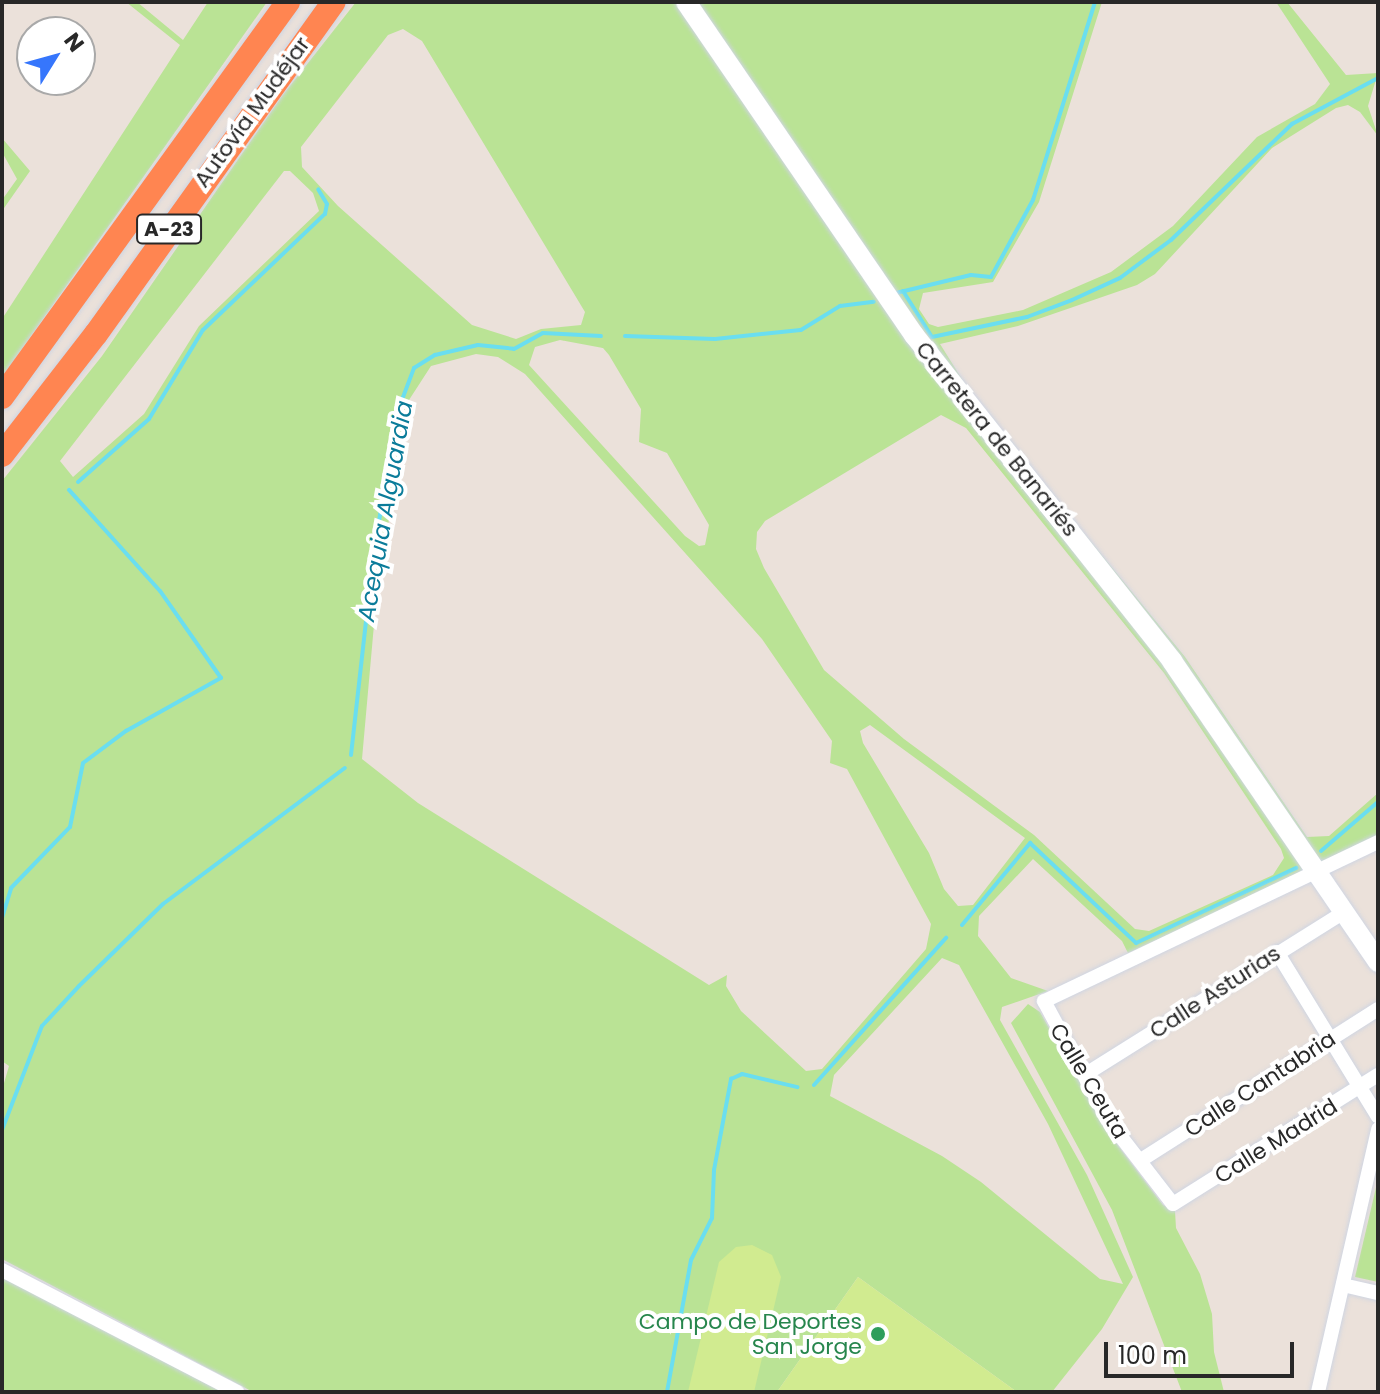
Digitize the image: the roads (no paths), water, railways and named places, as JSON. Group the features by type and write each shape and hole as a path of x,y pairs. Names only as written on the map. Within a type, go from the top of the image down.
{"highway":[{"name":"Autovía Mudéjar","path":"2,397 288,2"},
{"name":"Autovía Mudéjar","path":"2,455 96,334 334,2"}],"street":[{"name":"Carretera de Banariés","path":"686,2 914,335 1163,650 1378,962"},
{"path":"1315,870 1378,842"},
{"name":"Calle Ceuta","path":"1173,1204 1108,1120 1086,1074 1046,1009 1050,994 1315,870"},
{"name":"Calle Asturias","path":"1086,1074 1344,912"},
{"path":"1277,952 1378,1117"},
{"name":"Calle Cantabria","path":"1141,1160 1378,1009"},
{"name":"Calle Madrid","path":"1173,1204 1378,1075"},
{"path":"1318,1392 1378,1129"},
{"path":"2,1270 237,1392"},
{"path":"1343,1285 1378,1293"}],"waterway":[{"name":"Acequia Alguardia","path":"896,293 971,275 991,277 1033,200 1095,2"},
{"path":"903,291 932,337 1027,317 1072,300 1120,278 1171,240 1292,124 1378,78"},
{"path":"78,482 149,419 203,330 325,214 327,204 318,189"},
{"name":"Acequia Alguardia","path":"625,336 715,339 801,330 840,306 874,302"},
{"name":"Acequia Alguardia","path":"351,755 374,551 397,413 414,368 435,355 478,345 514,349 543,333 601,336"},
{"path":"2,918 11,888 70,827 83,763 126,731 221,678 160,591 69,490"},
{"name":"Acequia Alguardia","path":"2,1130 42,1026 79,986 163,904 345,768"},
{"path":"1321,851 1378,802"},
{"path":"962,925 1030,843 1136,943 1296,868"},
{"path":"814,1085 946,938"},
{"path":"667,1392 691,1260 712,1218 714,1170 731,1079 742,1074 797,1087"}],"place":[{"name":"Campo de Deportes San Jorge","path":"878,1334"}]}
